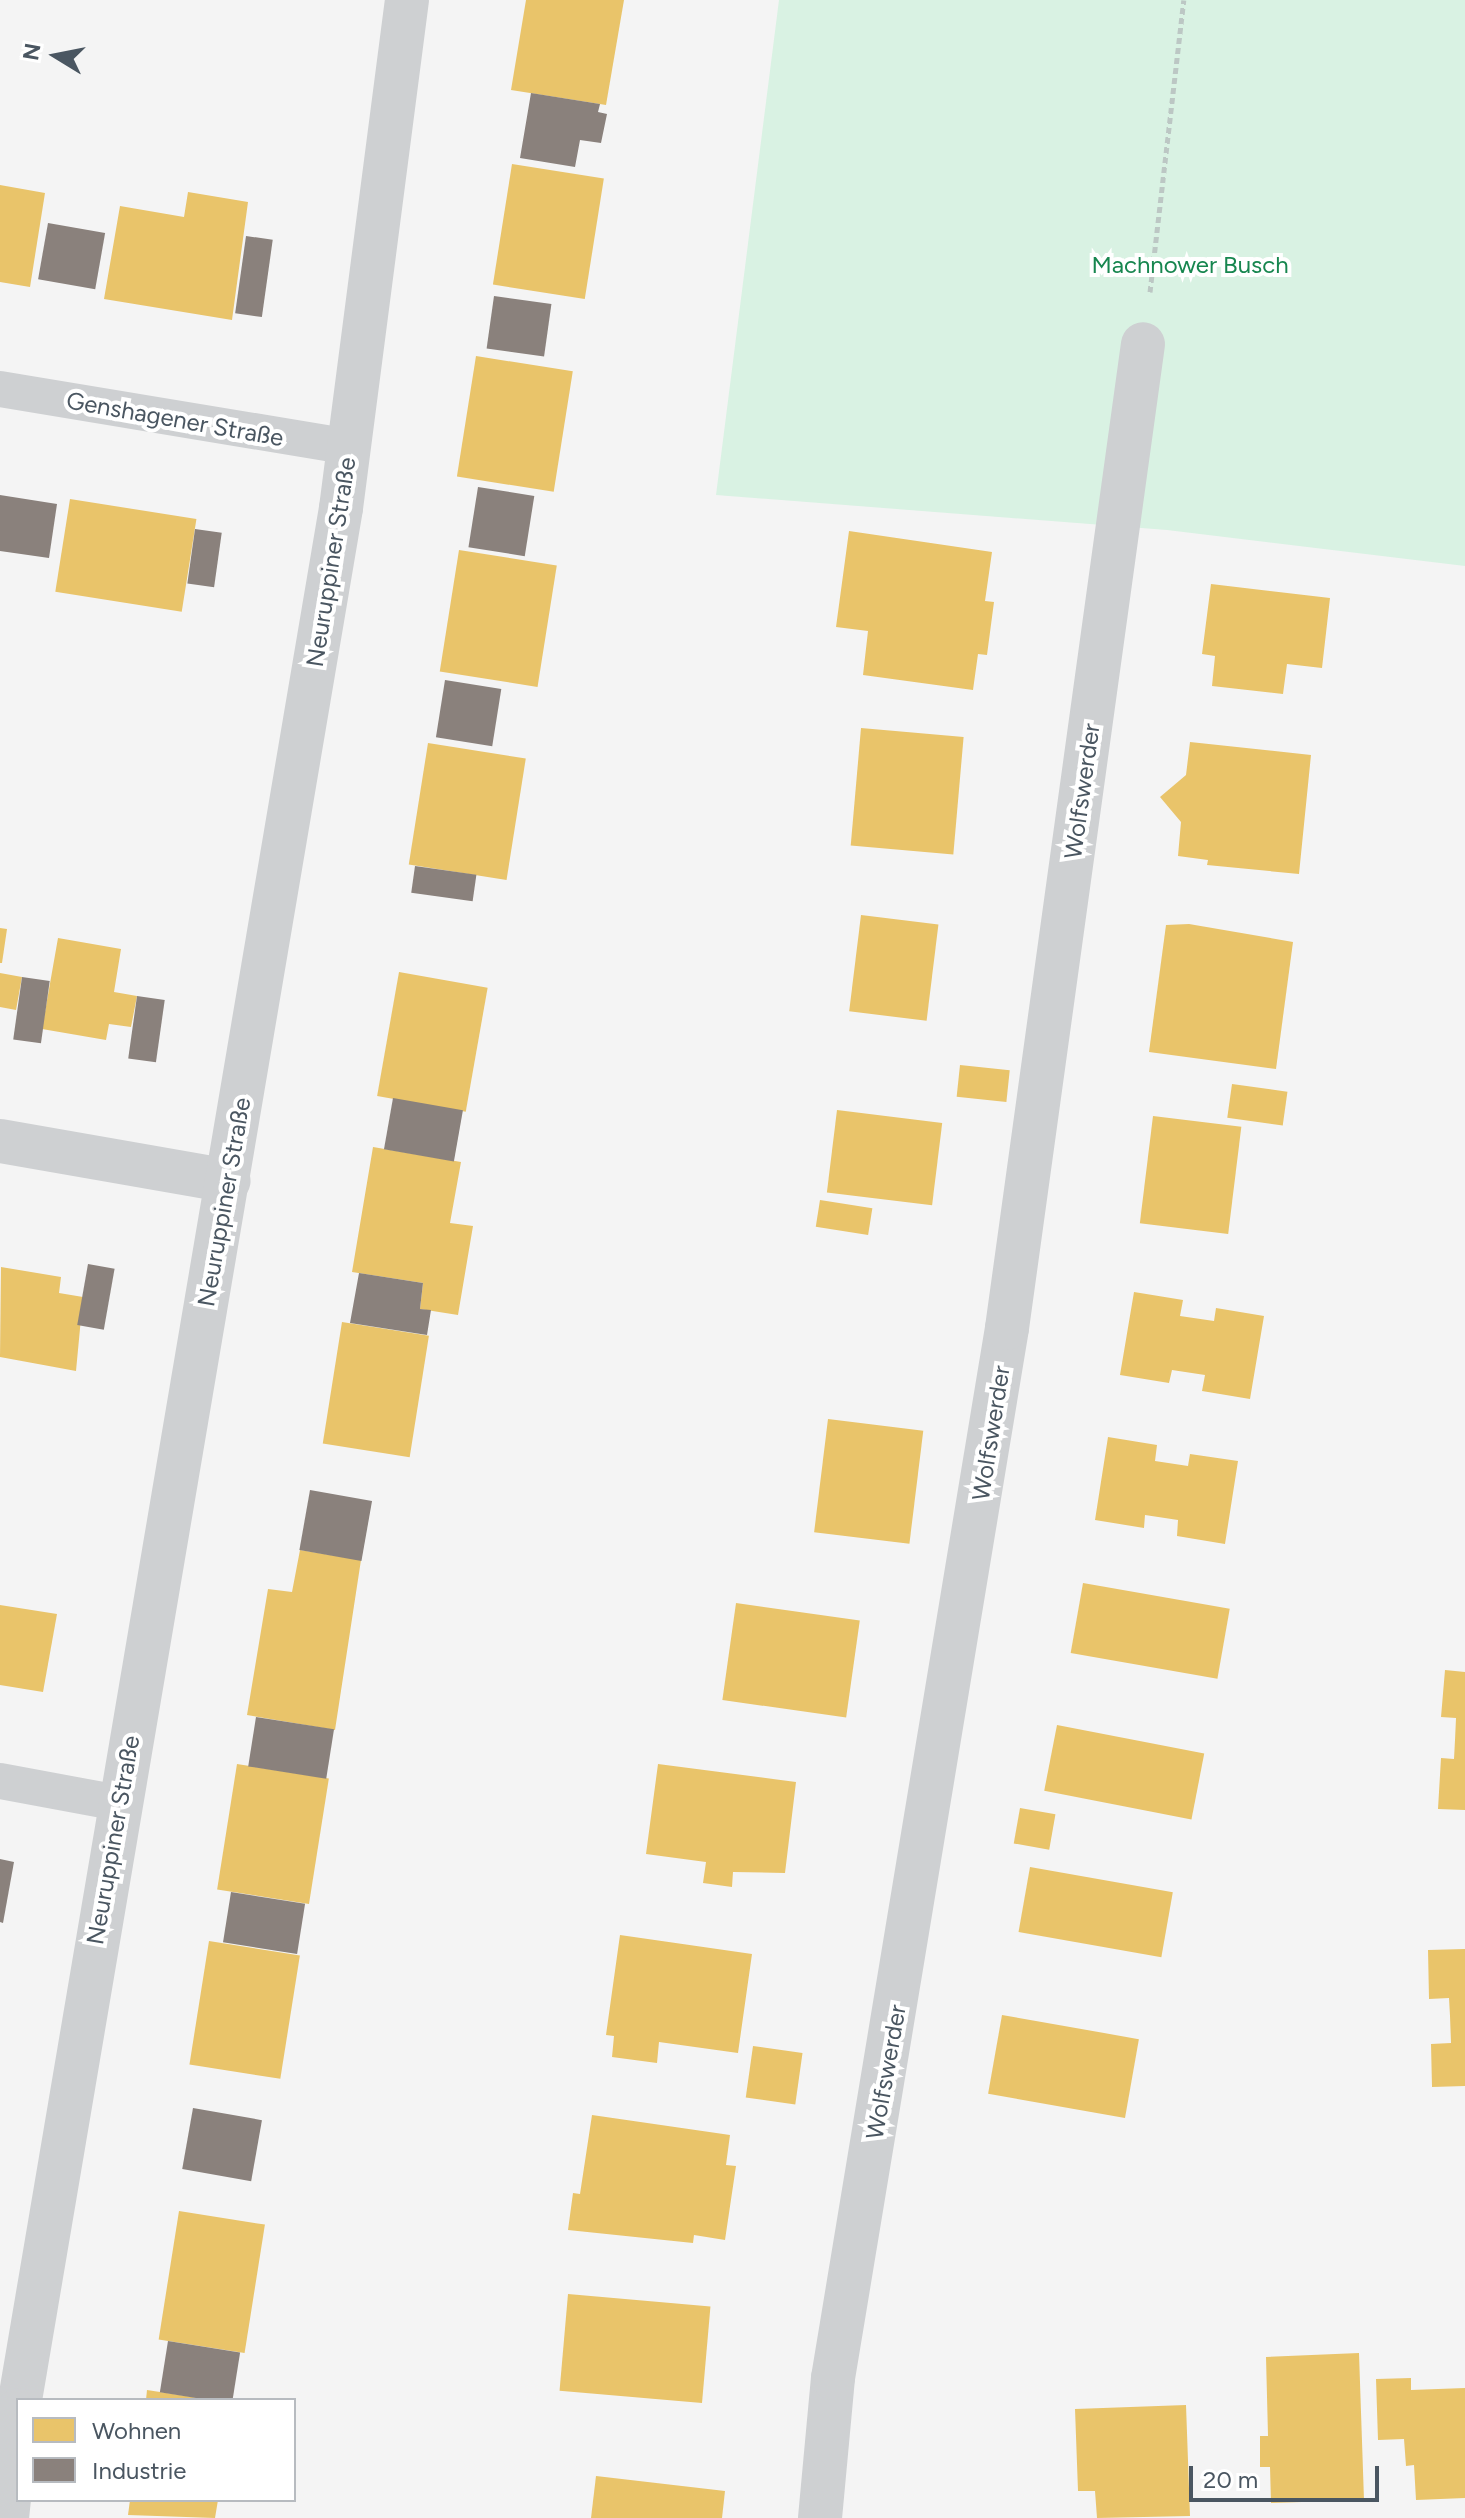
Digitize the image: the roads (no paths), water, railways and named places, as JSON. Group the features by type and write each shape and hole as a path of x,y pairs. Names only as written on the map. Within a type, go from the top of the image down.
{"street":[{"name":"Neuruppiner Straße","path":"16,2398 229,1181 350,447 407,0"},
{"name":"Wolfswerder","path":"820,2518 833,2378 1007,1328 1143,344"},
{"path":"0,1141 229,1181"},
{"name":"Neuruppiner Straße","path":"7,2518 14,2412"}],"lane":[{"name":"Genshagener Straße","path":"0,389 350,447"},
{"path":"0,1781 119,1803"}],"park label":[{"name":"Machnower Busch","path":"1190,265"}]}
